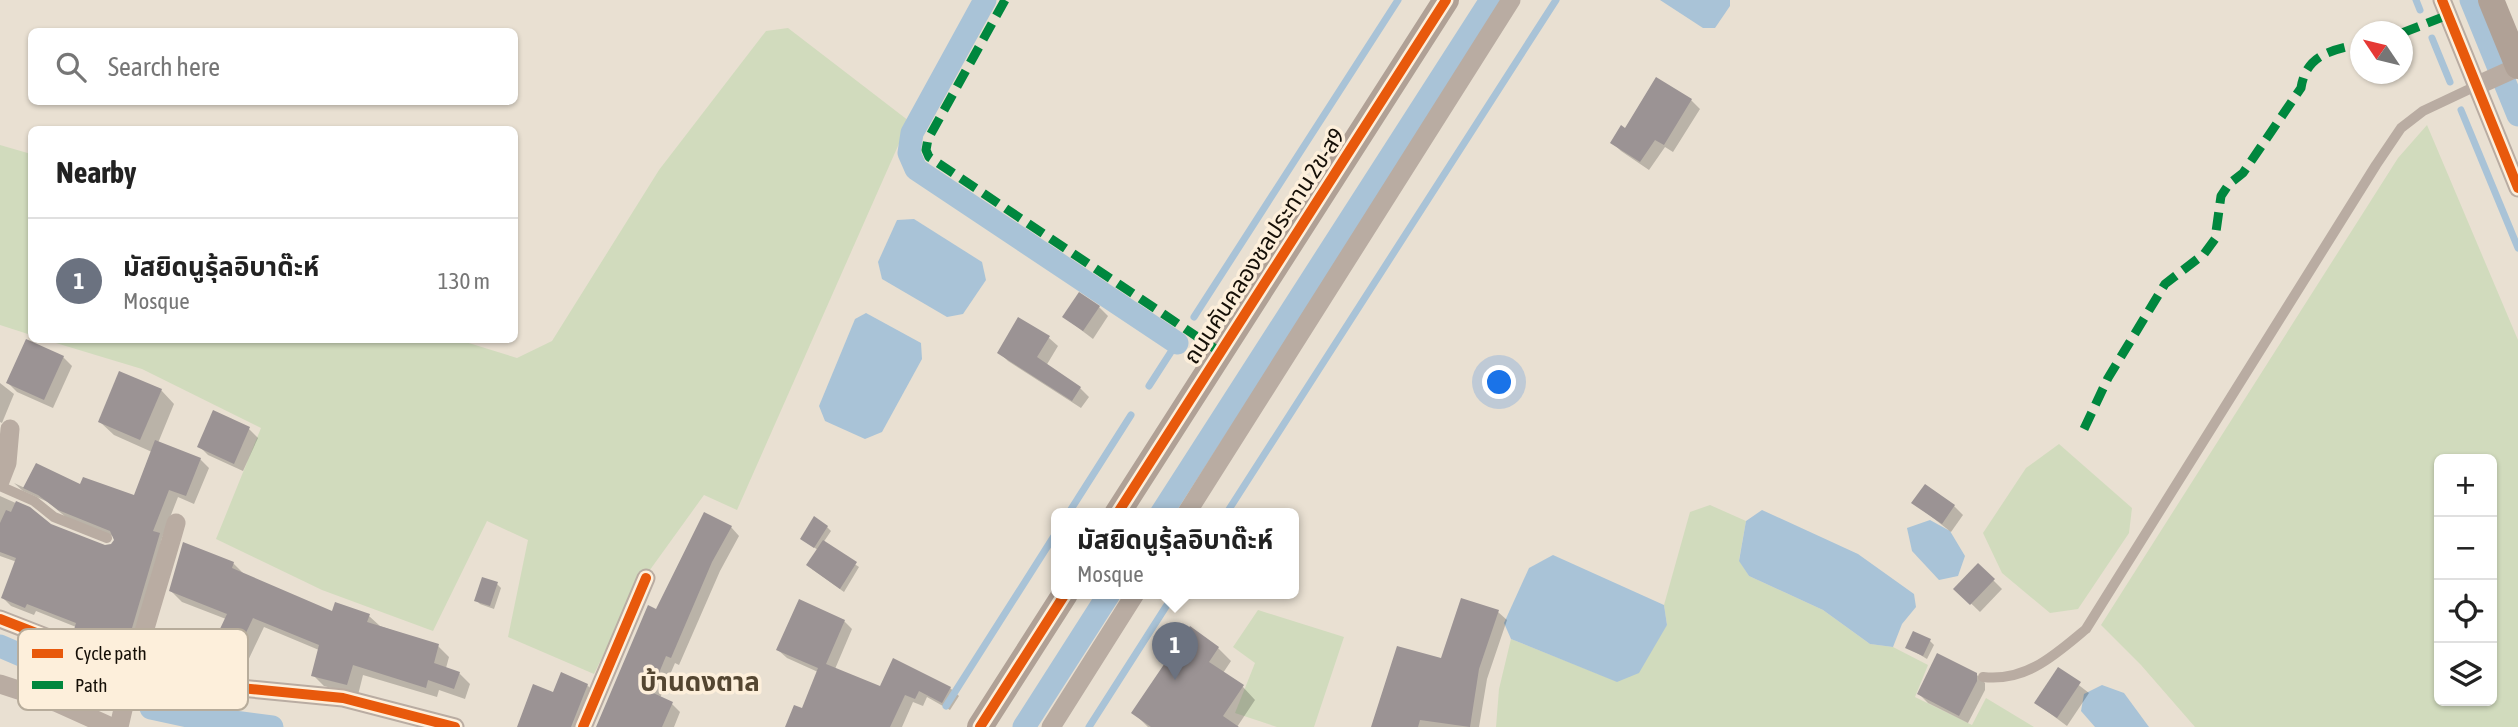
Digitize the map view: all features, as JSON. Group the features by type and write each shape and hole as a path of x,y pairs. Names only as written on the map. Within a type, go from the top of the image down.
{"street":[{"name":"ถนนคันคลองชลประทาน 2ข-ส9","path":"1121,508 1446,0"},
{"path":"1190,508 1511,0"},
{"path":"2442,0 2518,188"},
{"path":"2477,86 2514,68 2491,0"},
{"path":"0,484 7,463 10,429"},
{"path":"145,629 176,523"},
{"path":"583,727 646,578"},
{"path":"980,727 1062,599"},
{"path":"1051,727 1132,599"},
{"path":"0,619 26,629"},
{"path":"0,684 18,690"},
{"path":"248,689 343,698 455,727"},
{"path":"73,710 111,727"}],"lane":[{"path":"1983,677 1998,679 2022,675 2060,651 2085,629 2401,128 2423,111 2477,86"},
{"path":"0,484 34,501 54,517 107,538"}],"green space":[{"path":"788,28 909,121 737,510 704,495 634,592 594,674 508,637 528,540 487,521 433,631 322,590 216,539 261,428 142,369 56,343 469,343 517,358 552,341 659,170 766,31"},
{"path":"2427,125 2518,340 2518,727 2195,727 2141,665 2101,625 2398,158"},
{"path":"0,145 28,153 28,334 0,325"},
{"path":"2059,444 2132,508 2129,533 2078,609 2050,613 2002,573 1983,533 2026,468"},
{"path":"1710,505 1746,521 1739,560 1749,576 1823,610 1870,644 1893,647 1928,665 1915,697 1972,725 1986,698 2034,727 1496,727 1499,689 1511,639 1616,681 1667,625 1664,605 1690,512"},
{"path":"1258,610 1344,637 1314,727 1277,727 1235,713 1255,663 1233,647"}],"water":[{"path":"1660,0 1730,0 1730,6 1715,28 1703,28"},
{"path":"914,219 982,262 986,280 963,314 947,317 882,279 878,262 897,220"},
{"path":"866,313 921,343 922,359 882,432 865,439 825,421 819,406 855,319"},
{"path":"1762,510 1858,554 1914,594 1916,607 1902,624 1893,647 1870,644 1823,610 1749,576 1739,561 1746,521"},
{"path":"1930,520 1950,531 1965,556 1958,576 1939,580 1912,551 1907,528"},
{"path":"1553,555 1664,605 1667,625 1639,673 1617,682 1511,639 1504,623 1529,568"},
{"path":"2102,685 2124,693 2149,727 2095,727 2081,711 2084,694"}],"building":[{"path":"1656,77 1692,99 1664,145 1655,140 1640,162 1610,143 1621,125 1625,128"},
{"path":"1079,292 1100,306 1083,331 1062,317"},
{"path":"1018,317 1050,336 1037,357 1081,387 1072,401 997,353"},
{"path":"26,339 28,343 35,343 64,356 44,400 6,383"},
{"path":"119,371 162,389 140,440 98,422"},
{"path":"213,410 250,427 234,464 197,447"},
{"path":"155,440 201,458 186,496 169,490 153,531 160,533 132,629 74,629 76,623 27,604 25,608 1,598 16,558 0,552 0,523 6,510 11,512 16,501 30,507 51,524 105,545 114,540 110,531 58,510 23,488 36,463 80,484 83,477 134,495"},
{"path":"1925,484 1955,505 1942,524 1911,503"},
{"path":"704,512 732,526 712,562 671,658 666,656 651,692 673,702 662,727 596,727 648,605 656,609"},
{"path":"814,516 828,526 814,548 800,539"},
{"path":"823,540 857,562 840,589 806,565"},
{"path":"183,542 234,562 232,568 332,611 335,602 370,614 367,622 439,644 434,663 460,672 454,689 428,680 426,688 353,665 347,685 311,676 319,645 253,618 248,629 220,629 227,614 169,591"},
{"path":"1978,563 1995,579 1970,605 1953,589"},
{"path":"482,577 498,582 490,606 474,601"},
{"path":"1461,598 1499,610 1479,669 1470,727 1420,720 1418,727 1371,727 1397,646 1441,658"},
{"path":"799,599 845,620 826,664 880,686 893,658 951,687 942,703 919,691 915,699 905,695 890,727 785,727 794,705 802,708 818,668 776,650"},
{"path":"1190,626 1219,647 1209,662 1244,685 1223,716 1239,727 1151,727 1131,713"},
{"path":"1913,631 1931,639 1923,656 1905,648"},
{"path":"1937,653 1977,673 1977,681 1959,716 1917,694"},
{"path":"2058,667 2081,682 2057,718 2034,703"},
{"path":"561,672 588,684 571,727 517,727 533,684 553,692"}],"waterway":[{"path":"985,0 912,133 909,153 916,169 1177,343"},
{"path":"1194,317 1398,0"},
{"path":"1165,508 1491,0"},
{"path":"1230,508 1556,0"},
{"path":"2416,0 2420,10"},
{"path":"2471,0 2518,115"},
{"path":"2432,38 2450,82"},
{"path":"2461,110 2518,248"},
{"path":"1149,386 1178,341"},
{"path":"1072,508 1131,415"},
{"path":"946,706 1051,541"},
{"path":"1024,727 1106,599"},
{"path":"1089,727 1171,599"},
{"path":"0,646 18,654"},
{"path":"160,710 272,727"}],"marked path":[{"path":"1005,0 928,139 926,150 929,157 1220,352"},
{"path":"2413,29 2448,15"},
{"path":"2084,429 2108,378 2165,284 2204,254 2215,239 2221,196 2229,184 2243,173 2301,88 2308,68 2322,56 2350,46"}],"cycle path":[{"path":"1121,508 1446,0"},
{"path":"2442,0 2518,188"},
{"path":"583,727 646,578"},
{"path":"980,727 1062,599"},
{"path":"0,619 26,629"},
{"path":"248,689 343,698 455,727"}],"place":[{"name":"มัสยิดนูรุ้ลอิบาด๊ะห์","path":"1175,680"}],"district":[{"name":"บ้านดงตาล","path":"700,682"}]}
